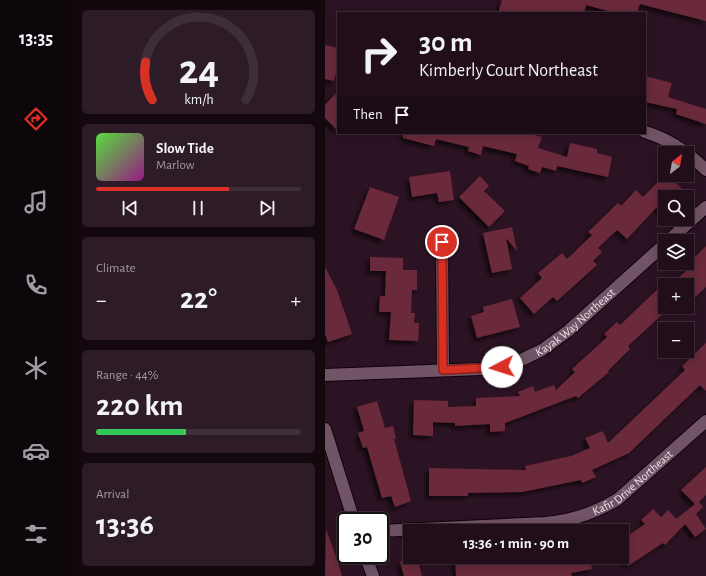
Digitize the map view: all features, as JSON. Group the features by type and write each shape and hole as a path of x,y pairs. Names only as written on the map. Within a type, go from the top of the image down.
{"street":[{"path":"646,132 671,142 686,152 706,170"},
{"path":"676,234 706,207"},
{"path":"442,242 443,370"},
{"name":"Kayak Way Northeast","path":"325,375 502,367 517,362 542,350 568,331 658,250"},
{"name":"Kafir Drive Northeast","path":"389,531 545,523 572,520 605,507 618,499 706,422"},
{"path":"325,429 351,512"},
{"path":"368,564 373,576"}],"building":[{"path":"502,0 706,0 706,21 640,4 637,12 611,12 586,5 584,12 498,12"},
{"path":"325,45 337,48 337,69 334,81 325,79"},
{"path":"646,76 672,83 668,97 706,109 706,124 676,114 677,109 646,102"},
{"path":"337,92 337,130 325,118 325,105"},
{"path":"403,134 532,134 542,137 538,148 567,157 570,143 597,149 597,153 612,157 608,177 557,166 556,171 542,167 540,173 528,169 529,166 515,161 517,154 483,146 481,155 468,151 469,147 436,139 434,146 403,138"},
{"path":"450,171 454,200 439,202 437,193 412,197 409,177"},
{"path":"480,176 489,186 484,191 505,211 489,227 459,197"},
{"path":"658,182 675,182 682,189 658,190 658,208 657,207 627,239 617,230 598,248 602,252 593,261 597,265 557,301 553,297 534,314 520,298 542,278 538,273 562,253 567,259 592,235 588,232 618,203 621,206 636,190 643,197"},
{"path":"370,187 399,197 384,240 354,229"},
{"path":"512,227 517,251 506,238 512,269 492,273 483,233"},
{"path":"706,246 706,287 694,298 694,278 678,278 687,270 694,270 694,258"},
{"path":"370,257 403,258 403,270 417,270 417,290 412,290 411,313 415,313 414,323 419,323 418,341 389,340 391,312 379,312 380,296 385,296 386,271 370,271"},
{"path":"325,267 337,290 352,334 328,342 325,334"},
{"path":"658,289 658,314 663,314 628,346 630,349 608,371 609,372 578,398 576,396 505,423 505,431 490,432 490,424 455,426 455,423 433,422 433,436 413,435 414,400 448,401 448,407 476,406 476,398 520,396 518,392 533,386 535,392 554,385 556,390 575,372 572,369 607,337 604,334 617,322 620,325"},
{"path":"512,299 520,327 477,338 471,316 484,312 483,307"},
{"path":"706,343 706,391 700,385 629,453 592,470 596,477 582,483 581,480 522,492 468,493 468,496 429,496 429,468 526,470 525,466 571,456 590,448 585,438 603,431 608,443 685,370 682,366 690,358 694,358 694,354"},
{"path":"377,401 385,428 393,426 396,439 394,439 411,501 395,507 391,496 382,498 367,447 363,448 358,433 364,431 357,407"},
{"path":"706,467 706,495 699,502 703,507 696,514 706,529 695,537 685,524 665,545 663,543 628,566 627,564 629,564 629,535 645,524 641,520 653,509 661,517 668,510 676,519 695,504 681,490"},
{"path":"326,529 342,576 325,576"},
{"path":"403,561 403,564 419,564 422,576 404,576 400,562"},
{"path":"455,564 591,564 592,569 571,573 572,576 456,576"}],"route":[{"path":"442,242 443,370 502,367"}]}
